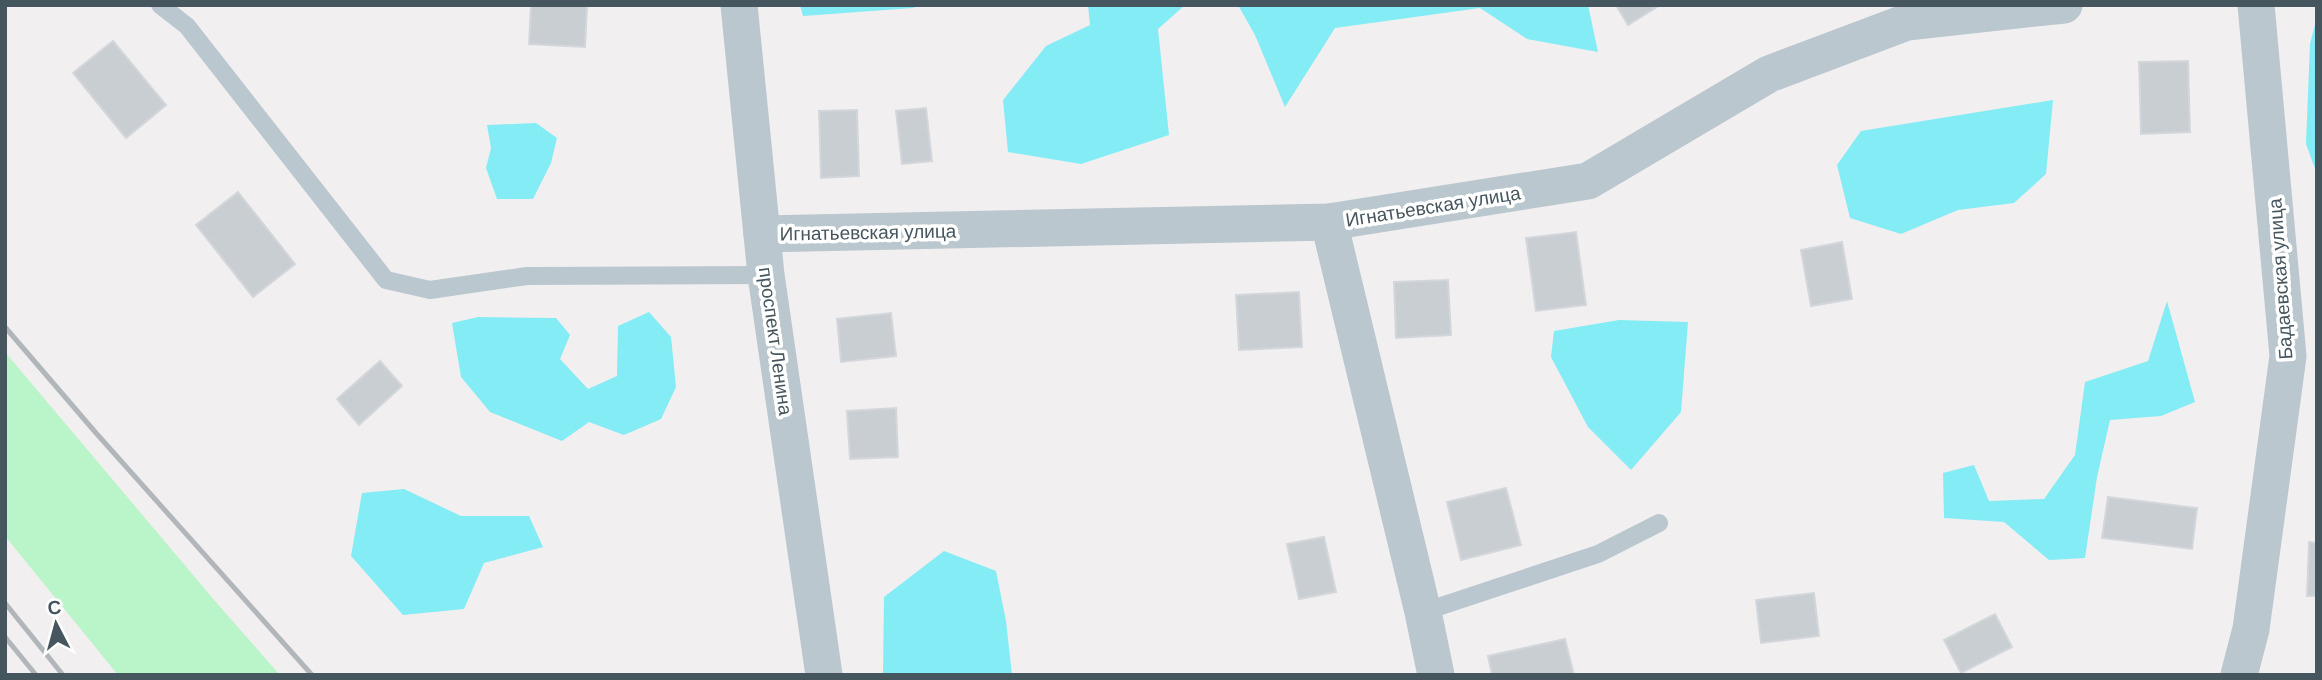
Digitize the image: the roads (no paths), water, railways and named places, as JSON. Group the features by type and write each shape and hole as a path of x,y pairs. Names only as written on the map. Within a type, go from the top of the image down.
{"street":[{"name":"проспект Ленина","path":"739,5 766,275 824,675"},
{"name":"Игнатьевская улица","path":"762,234 1329,222 1588,181 1769,74 1869,36 1907,22 2064,5"},
{"name":"Бадаевская улица","path":"2239,675 2251,629 2303,346 2256,5"},
{"path":"1329,222 1436,675"}],"lane":[{"path":"160,5 187,26 386,280 430,290 527,276 766,275"},
{"path":"1423,612 1598,554 1659,523"}],"water":[{"path":"800,5 919,5 913,8 803,16"},
{"path":"1088,5 1185,5 1158,29 1169,135 1081,164 1008,152 1003,100 1046,46 1090,25"},
{"path":"1238,5 1588,5 1598,52 1527,39 1480,8 1335,28 1285,107 1255,35"},
{"path":"2317,17 2317,174 2306,144 2310,44"},
{"path":"2053,100 2046,174 2014,203 1958,210 1901,234 1850,218 1837,165 1861,131"},
{"path":"536,123 557,138 551,163 533,199 497,199 486,168 491,148 487,125"},
{"path":"2167,301 2195,402 2161,416 2110,420 2097,477 2085,558 2049,560 2004,522 1944,518 1943,473 1974,465 1989,501 2044,499 2075,455 2085,382 2148,361"},
{"path":"649,312 671,337 676,387 661,419 624,435 589,422 562,441 490,412 461,377 452,323 478,317 556,318 570,335 560,359 588,389 617,376 618,326"},
{"path":"1619,320 1688,322 1681,412 1631,470 1588,427 1551,357 1554,331"},
{"path":"404,489 461,516 529,516 543,547 484,563 464,609 403,615 351,556 362,493"},
{"path":"944,551 996,571 1006,621 1012,675 883,675 884,597"}],"railway":[{"path":"5,327 312,675"},
{"path":"5,603 63,675"},
{"path":"5,637 36,675"}]}
